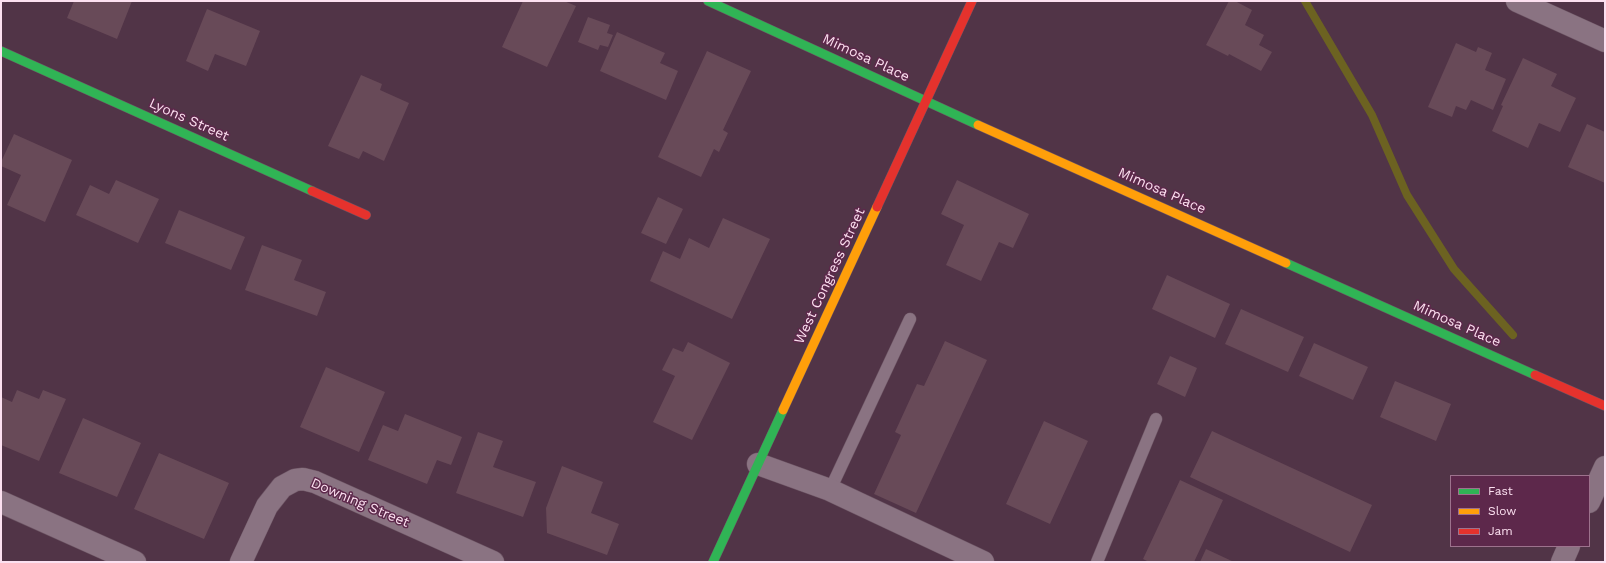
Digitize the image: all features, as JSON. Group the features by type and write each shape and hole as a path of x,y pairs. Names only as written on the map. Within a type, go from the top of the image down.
{"street":[{"name":"Mimosa Place","path":"708,1 925,101 1605,406"},
{"name":"West Congress Street","path":"713,562 972,1"},
{"path":"1517,1 1605,41"},
{"name":"Lyons Street","path":"1,51 366,215"},
{"path":"758,464 830,490 983,562"},
{"path":"1590,500 1605,467"},
{"name":"Downing Street","path":"241,562 268,506 282,487 295,480 303,479 315,482 493,562"},
{"path":"1,502 135,562"},
{"path":"1562,562 1569,547"}],"lane":[{"path":"830,490 910,319"},
{"path":"1097,562 1156,419"}],"building":[{"path":"74,1 132,1 117,39 67,18"},
{"path":"523,1 564,1 576,6 547,67 502,47"},
{"path":"1229,1 1235,1 1252,10 1245,25 1264,35 1259,45 1272,52 1261,71 1229,54 1228,56 1206,45"},
{"path":"207,9 260,31 246,66 215,54 208,71 186,61"},
{"path":"588,17 610,25 607,33 613,35 608,47 600,45 598,50 578,42"},
{"path":"617,32 665,53 660,63 678,71 666,100 600,71"},
{"path":"1456,43 1476,52 1478,47 1492,53 1485,70 1506,79 1493,110 1471,100 1466,110 1456,106 1452,117 1428,107"},
{"path":"707,51 751,71 723,130 728,133 719,152 714,149 701,177 658,157"},
{"path":"1523,58 1557,74 1551,86 1576,98 1560,132 1539,123 1528,148 1492,131 1503,106 1501,105"},
{"path":"361,75 382,84 380,90 409,103 384,161 363,151 359,159 328,146"},
{"path":"1587,124 1605,132 1605,183 1568,167"},
{"path":"14,134 72,160 45,222 7,205 21,175 1,166 1,162"},
{"path":"116,180 159,199 138,243 76,215 90,185 109,194"},
{"path":"957,180 1029,214 1013,248 999,242 981,281 946,265 964,225 941,214"},
{"path":"658,197 683,209 666,244 641,233"},
{"path":"179,210 245,237 231,270 165,243"},
{"path":"723,218 770,239 732,319 650,281 663,251 680,259 689,238 709,248"},
{"path":"262,245 302,260 294,280 326,292 317,316 245,290"},
{"path":"1167,275 1230,304 1215,338 1152,309"},
{"path":"1241,309 1304,337 1288,372 1225,344"},
{"path":"945,341 987,360 916,513 874,494 901,435 895,432 917,384 924,386"},
{"path":"688,342 730,363 692,440 653,422 675,376 662,370 673,348 683,352"},
{"path":"1314,343 1368,367 1353,400 1299,376"},
{"path":"1170,356 1197,368 1185,397 1157,384"},
{"path":"326,367 385,392 359,452 300,427"},
{"path":"1395,381 1451,404 1436,441 1380,417"},
{"path":"17,390 39,399 43,390 66,399 39,461 1,445 1,397 12,402"},
{"path":"405,414 462,437 451,465 437,460 427,484 368,460 383,425 398,431"},
{"path":"83,418 141,443 117,497 59,473"},
{"path":"1044,421 1088,441 1050,524 1006,504"},
{"path":"1212,431 1372,505 1350,552 1190,477"},
{"path":"478,432 503,441 493,467 536,482 523,517 456,493"},
{"path":"159,453 229,483 204,539 134,509"},
{"path":"562,466 603,482 591,513 619,524 607,555 547,533 546,508"},
{"path":"1180,480 1223,500 1194,562 1149,562 1143,559"},
{"path":"1206,549 1234,562 1200,562"}],"waterway":[{"path":"1305,1 1372,115 1407,195 1454,269 1513,335"}],"traffic: fast":[{"path":"708,1 978,125"},
{"path":"1,51 312,191"},
{"path":"1286,263 1535,375"},
{"path":"713,562 783,410"}],"traffic: slow":[{"path":"978,125 1286,263"},
{"path":"783,410 877,207"}],"traffic: jam":[{"path":"877,207 972,1"},
{"path":"312,191 366,215"},
{"path":"1535,375 1605,406"}]}
